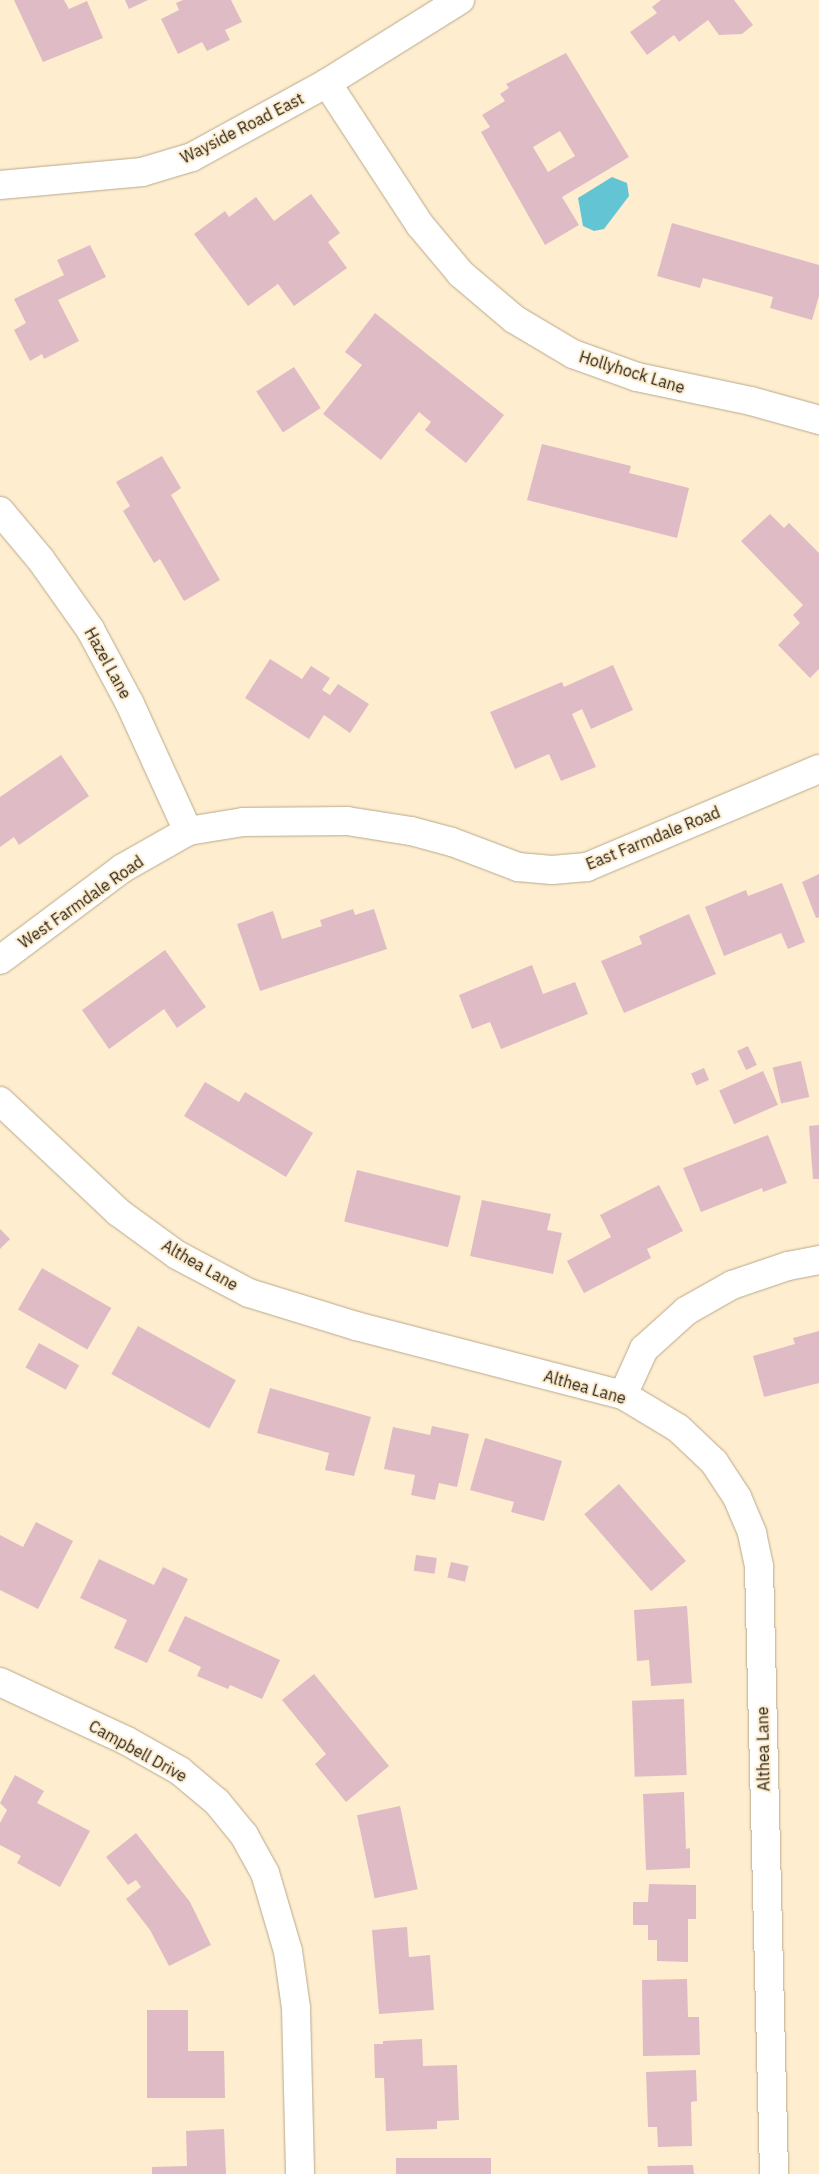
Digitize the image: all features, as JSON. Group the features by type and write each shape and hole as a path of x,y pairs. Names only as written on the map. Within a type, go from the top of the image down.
{"street":[{"name":"Wayside Road East","path":"0,184 142,172 192,157 327,83 460,0"},
{"name":"Hollyhock Lane","path":"327,83 420,225 461,274 514,319 573,354 637,377 751,401 819,420"},
{"name":"Hazel Lane","path":"0,512 41,560 90,629 130,704 188,831"},
{"name":"East Farmdale Road","path":"188,831 243,822 347,821 411,831 452,842 518,867 552,870 587,866 819,769"},
{"name":"West Farmdale Road","path":"0,960 123,868 188,831"},
{"name":"Althea Lane","path":"0,1101 118,1212 177,1255 249,1293 356,1326 623,1395 678,1428 714,1462 737,1497 752,1533 759,1566 774,2174"},
{"path":"623,1395 644,1348 686,1311 732,1285 788,1266 819,1260"},
{"name":"Campbell Drive","path":"0,1682 126,1741 180,1771 217,1802 244,1836 265,1873 288,1951 296,2008 300,2174"}],"water":[{"path":"612,177 627,183 629,196 604,229 594,231 583,226 578,198"}],"building":[{"path":"14,0 64,0 69,9 87,1 103,38 43,62"},
{"path":"125,0 148,0 129,9"},
{"path":"183,0 231,0 242,22 225,30 230,40 207,51 202,42 178,54 161,19 179,10 176,3"},
{"path":"661,0 734,0 753,25 742,34 719,35 708,20 679,42 674,35 647,55 630,32 657,13 652,7"},
{"path":"566,53 629,157 562,197 579,225 545,245 481,132 490,127 482,115 505,101 500,94 509,88 506,84","holes":["560,131 575,156 548,172 533,147"]},
{"path":"311,194 340,233 328,242 347,268 294,306 278,284 248,306 194,234 225,211 229,217 256,197 274,221"},
{"path":"672,223 819,265 819,296 812,320 770,308 773,297 703,278 700,288 657,276"},
{"path":"90,245 106,277 58,300 79,341 44,359 42,354 30,361 14,330 26,323 14,299 64,275 57,260"},
{"path":"375,313 504,415 466,463 425,430 431,422 419,412 381,460 323,414 362,365 345,352"},
{"path":"294,367 321,408 283,433 256,392"},
{"path":"542,444 631,466 629,473 689,488 677,538 527,500"},
{"path":"162,456 181,488 171,495 220,580 184,601 160,559 154,563 123,511 130,506 116,482"},
{"path":"770,514 784,528 789,523 819,553 819,669 810,678 778,645 800,623 793,615 803,605 741,541"},
{"path":"270,659 302,679 311,666 330,678 322,690 330,695 338,684 369,704 350,733 324,715 309,739 245,698"},
{"path":"613,665 633,710 591,729 582,709 572,714 596,767 561,781 549,754 515,769 490,712 562,682 564,687"},
{"path":"61,755 89,796 19,845 14,837 0,847 0,797"},
{"path":"819,874 819,917 816,918 802,882"},
{"path":"782,883 805,942 788,949 781,933 724,956 705,907 746,890 748,896"},
{"path":"353,909 355,915 374,909 387,949 260,991 237,924 273,911 282,939 322,926 320,920"},
{"path":"689,914 716,974 624,1013 601,961 642,944 639,936"},
{"path":"165,950 206,1007 177,1028 164,1009 109,1049 82,1010"},
{"path":"532,965 543,994 575,982 588,1014 501,1049 490,1022 472,1029 459,995"},
{"path":"748,1046 757,1065 746,1070 737,1051"},
{"path":"801,1061 809,1097 781,1104 773,1068"},
{"path":"704,1068 709,1080 696,1085 691,1073"},
{"path":"763,1071 778,1105 734,1124 719,1091"},
{"path":"205,1082 239,1102 245,1092 313,1133 286,1177 184,1116"},
{"path":"819,1125 819,1179 813,1179 809,1126"},
{"path":"768,1135 787,1183 763,1192 762,1188 701,1212 683,1168"},
{"path":"357,1170 461,1196 448,1247 344,1221"},
{"path":"659,1185 683,1231 647,1249 651,1258 584,1293 567,1261 611,1237 600,1215"},
{"path":"482,1200 551,1214 547,1230 562,1233 553,1274 470,1256"},
{"path":"0,1229 10,1239 0,1249"},
{"path":"42,1268 111,1308 87,1350 18,1310"},
{"path":"138,1326 236,1380 209,1428 111,1374"},
{"path":"819,1331 819,1383 764,1397 753,1356 795,1344 793,1338"},
{"path":"39,1343 79,1365 66,1390 25,1367"},
{"path":"270,1388 371,1417 354,1476 325,1470 329,1453 257,1433"},
{"path":"432,1426 469,1434 457,1487 439,1483 435,1500 411,1495 415,1475 384,1469 393,1427 430,1435"},
{"path":"485,1438 562,1461 544,1521 511,1512 514,1502 470,1490"},
{"path":"619,1484 686,1561 651,1591 584,1514"},
{"path":"36,1522 73,1541 38,1609 0,1590 0,1535 23,1547"},
{"path":"416,1555 437,1558 435,1574 414,1571"},
{"path":"99,1559 154,1585 163,1567 188,1579 147,1663 114,1648 127,1620 80,1598"},
{"path":"451,1562 469,1566 465,1582 447,1578"},
{"path":"687,1606 692,1683 651,1686 649,1660 637,1661 634,1610"},
{"path":"185,1616 280,1660 262,1699 230,1685 228,1689 197,1676 201,1667 168,1651"},
{"path":"314,1674 389,1766 346,1802 315,1764 326,1754 282,1700"},
{"path":"684,1699 687,1775 635,1777 632,1701"},
{"path":"15,1775 44,1791 37,1803 90,1831 60,1887 17,1863 21,1856 0,1845 0,1823 7,1810 0,1803"},
{"path":"684,1792 686,1849 690,1848 690,1868 646,1870 643,1794"},
{"path":"400,1806 418,1889 375,1898 357,1815"},
{"path":"136,1833 190,1902 211,1945 169,1966 150,1930 126,1899 141,1887 136,1880 128,1885 106,1857"},
{"path":"649,1884 696,1885 696,1919 688,1919 688,1962 657,1961 657,1940 648,1940 648,1925 633,1925 633,1902 648,1902"},
{"path":"407,1927 409,1957 430,1955 434,2010 379,2014 372,1930"},
{"path":"687,1979 688,2017 699,2017 700,2055 643,2056 642,1980"},
{"path":"147,2010 188,2010 188,2051 224,2051 225,2098 147,2098"},
{"path":"422,2039 423,2066 457,2065 459,2120 437,2121 437,2129 386,2131 384,2078 375,2078 374,2044 383,2044 383,2041"},
{"path":"696,2070 697,2101 691,2102 692,2146 658,2147 657,2127 648,2127 646,2072"},
{"path":"224,2129 226,2174 152,2174 152,2167 187,2166 186,2131"},
{"path":"396,2158 491,2158 491,2174 396,2174"},
{"path":"693,2165 694,2174 648,2174 647,2166"}]}
